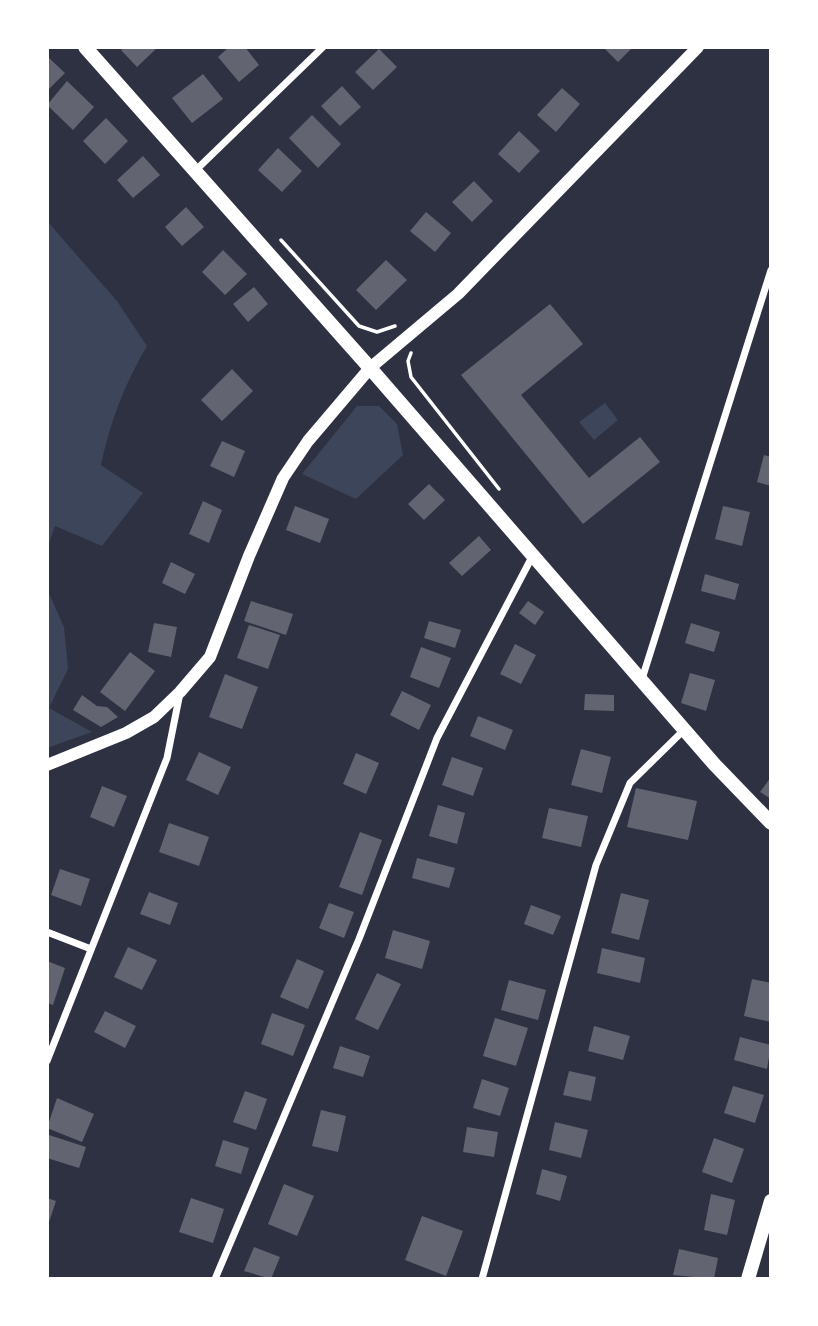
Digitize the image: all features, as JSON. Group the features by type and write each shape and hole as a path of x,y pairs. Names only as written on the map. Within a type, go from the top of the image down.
{"main road":[{"path":"85,47 370,368 532,557 771,823"},
{"path":"748,1279 771,1201"}],"street":[{"path":"196,170 323,47"},
{"path":"47,765 126,733 154,717 180,692 211,657 249,556 284,478 309,441 370,368 458,294 698,47"},
{"path":"642,680 771,270"},
{"path":"215,1279 359,939 437,738 532,557"},
{"path":"47,1061 167,758 180,692"},
{"path":"482,1279 596,865 631,783 685,729"},
{"path":"47,932 91,949"}],"path":[{"path":"279,238 359,326 377,332 403,322"},
{"path":"412,352 408,361 411,377 505,496"}],"shaded area":[{"path":"47,221 117,301 147,346 119,403 101,465 143,493 102,546 55,526 47,549"},
{"path":"605,403 618,420 594,440 579,422"},
{"path":"357,406 379,406 397,424 403,455 356,499 302,474"},
{"path":"47,589 64,627 68,669 49,708 92,732 47,748"}],"building":[{"path":"125,47 158,47 137,67 121,50"},
{"path":"229,47 245,47 259,65 239,82 218,57"},
{"path":"603,47 633,47 618,62"},
{"path":"379,49 397,67 373,90 355,72"},
{"path":"49,58 65,73 47,91 47,60"},
{"path":"203,74 223,99 192,123 172,98"},
{"path":"67,81 94,107 73,130 47,105"},
{"path":"342,86 361,107 340,126 321,106"},
{"path":"562,88 580,104 556,132 537,115"},
{"path":"312,115 341,144 318,168 289,138"},
{"path":"106,118 128,141 105,164 83,141"},
{"path":"519,131 540,151 519,173 498,154"},
{"path":"278,148 302,171 282,192 258,170"},
{"path":"143,156 160,175 133,198 117,180"},
{"path":"474,181 493,201 472,222 452,202"},
{"path":"186,207 204,227 182,246 165,227"},
{"path":"426,212 451,233 435,252 410,231"},
{"path":"223,250 247,274 225,295 202,272"},
{"path":"386,260 407,280 376,310 356,290"},
{"path":"254,287 268,304 248,322 233,304"},
{"path":"550,304 583,344 521,395 589,478 640,437 660,462 583,524 461,375"},
{"path":"232,369 253,391 222,421 201,400"},
{"path":"222,441 245,451 234,477 210,466"},
{"path":"764,455 771,457 771,486 757,482"},
{"path":"429,484 445,500 424,520 408,504"},
{"path":"203,501 222,510 209,543 189,534"},
{"path":"295,506 329,519 320,543 286,530"},
{"path":"723,506 750,512 742,546 715,539"},
{"path":"479,536 491,550 462,576 449,563"},
{"path":"171,562 195,574 185,594 162,583"},
{"path":"705,574 739,584 735,600 701,591"},
{"path":"251,601 293,614 286,635 244,621"},
{"path":"528,601 544,612 535,625 519,613"},
{"path":"429,621 461,630 455,648 424,638"},
{"path":"154,623 177,627 171,657 148,652"},
{"path":"691,623 720,632 714,652 685,643"},
{"path":"249,625 280,635 268,669 237,658"},
{"path":"515,644 536,655 521,684 500,674"},
{"path":"421,647 451,658 439,688 410,677"},
{"path":"130,652 155,671 125,711 100,692"},
{"path":"690,673 715,680 706,711 681,703"},
{"path":"225,674 258,687 242,729 209,717"},
{"path":"402,691 431,705 419,730 390,715"},
{"path":"585,694 614,695 614,711 584,710"},
{"path":"82,695 97,706 107,707 118,717 101,727 73,710"},
{"path":"478,716 513,730 505,750 470,736"},
{"path":"581,749 611,757 602,793 571,785"},
{"path":"199,752 231,767 218,795 186,780"},
{"path":"356,753 379,763 366,794 343,784"},
{"path":"452,757 483,768 473,796 442,785"},
{"path":"771,777 771,799 760,792"},
{"path":"102,786 127,796 114,827 90,817"},
{"path":"636,788 697,801 688,840 627,827"},
{"path":"438,805 465,813 457,844 429,836"},
{"path":"549,808 588,816 581,847 542,838"},
{"path":"169,823 209,837 199,866 159,852"},
{"path":"360,832 382,840 362,895 339,887"},
{"path":"417,858 455,868 449,888 412,878"},
{"path":"60,869 90,879 81,906 51,895"},
{"path":"149,892 178,903 170,925 140,914"},
{"path":"621,893 649,900 639,940 611,933"},
{"path":"329,903 354,912 344,938 319,928"},
{"path":"531,905 561,916 553,935 524,924"},
{"path":"393,930 430,941 422,969 385,958"},
{"path":"128,947 157,960 142,990 114,977"},
{"path":"602,948 645,958 640,983 597,973"},
{"path":"297,959 324,971 308,1009 280,997"},
{"path":"47,961 65,968 53,1005 47,1003"},
{"path":"377,973 401,984 378,1030 355,1019"},
{"path":"752,979 771,983 771,1022 744,1016"},
{"path":"509,980 546,990 538,1020 501,1010"},
{"path":"105,1011 136,1026 125,1048 94,1032"},
{"path":"272,1013 305,1025 293,1056 261,1044"},
{"path":"495,1018 528,1028 516,1066 483,1056"},
{"path":"594,1026 630,1036 623,1060 588,1051"},
{"path":"740,1037 771,1045 767,1069 734,1060"},
{"path":"340,1046 370,1056 363,1077 333,1068"},
{"path":"569,1071 596,1077 591,1101 563,1095"},
{"path":"482,1079 509,1088 500,1116 473,1108"},
{"path":"733,1086 764,1095 755,1123 724,1113"},
{"path":"245,1091 267,1099 256,1130 233,1122"},
{"path":"57,1098 94,1114 82,1142 47,1128"},
{"path":"321,1110 346,1116 338,1152 312,1146"},
{"path":"555,1122 588,1130 581,1158 549,1150"},
{"path":"467,1127 498,1132 494,1157 463,1152"},
{"path":"49,1135 86,1147 79,1168 47,1158"},
{"path":"714,1138 744,1149 732,1183 702,1172"},
{"path":"223,1140 249,1148 241,1174 215,1166"},
{"path":"542,1169 567,1176 560,1201 536,1194"},
{"path":"284,1184 314,1196 297,1236 268,1224"},
{"path":"711,1194 735,1200 727,1235 704,1230"},
{"path":"47,1198 56,1201 48,1225 47,1225"},
{"path":"191,1198 224,1209 213,1243 179,1232"},
{"path":"422,1216 463,1231 446,1276 405,1260"},
{"path":"254,1247 280,1257 271,1279 244,1271"},
{"path":"679,1249 718,1258 714,1279 673,1275"}]}
